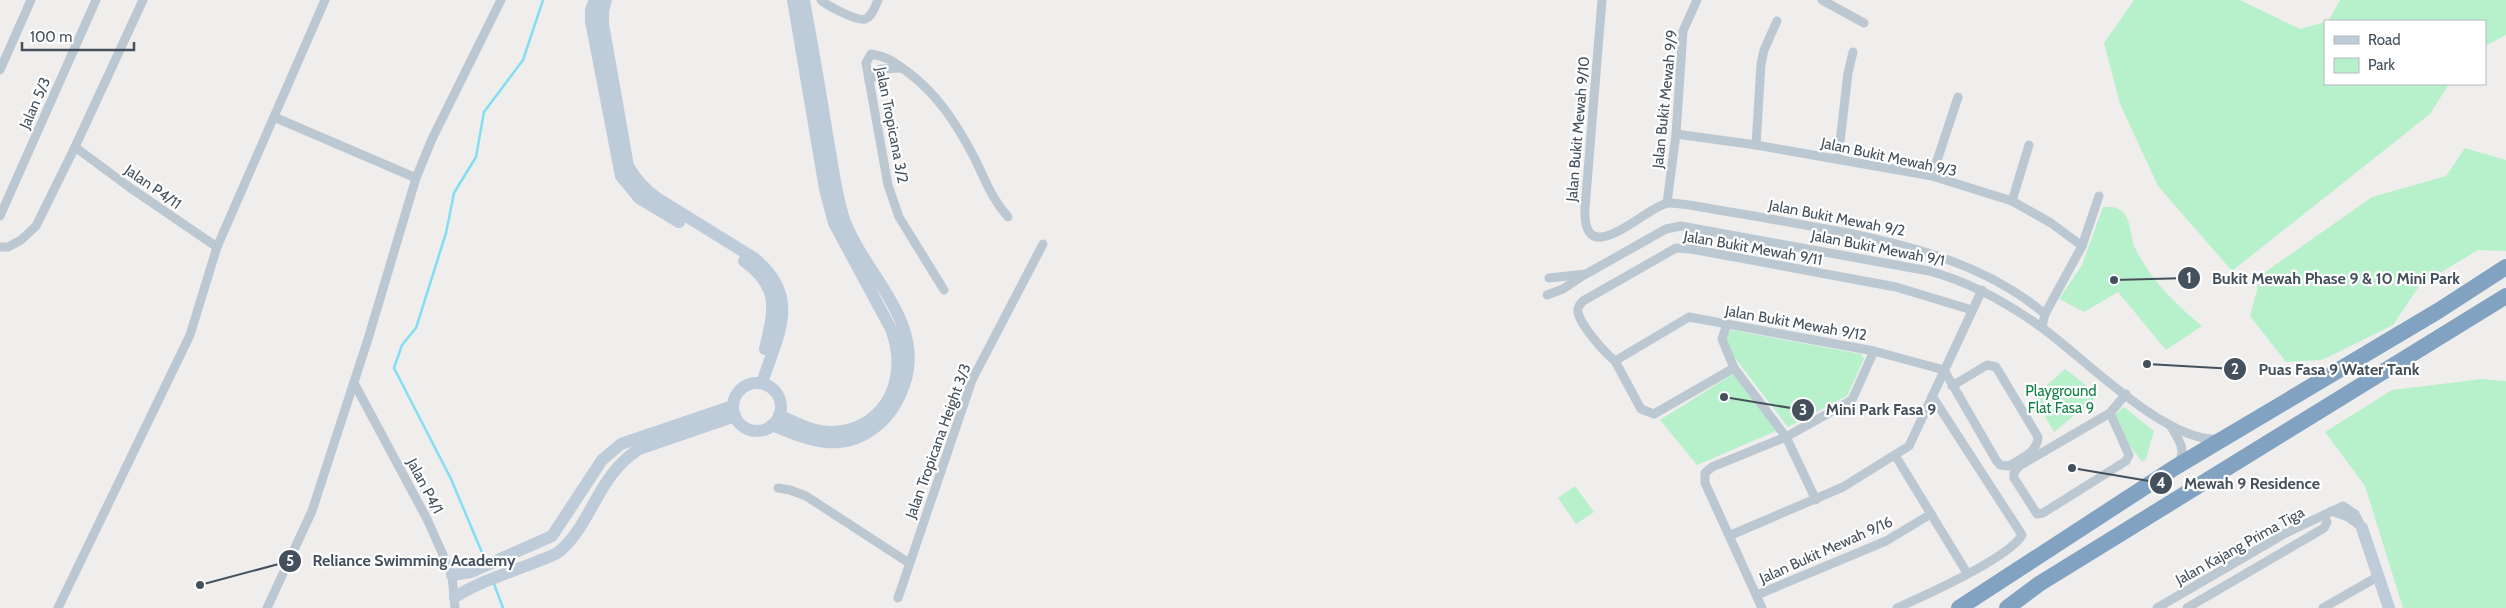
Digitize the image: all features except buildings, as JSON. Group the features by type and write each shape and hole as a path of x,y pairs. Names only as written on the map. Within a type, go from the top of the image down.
{"highway":[{"path":"1959,608 2174,468 2438,311 2506,267"},
{"path":"2007,608 2047,579 2506,296"}],"street":[{"path":"0,70 31,0"},
{"name":"Jalan 5/3","path":"0,216 96,0"},
{"path":"0,247 8,247 21,240 36,226 143,0"},
{"path":"58,608 190,335 217,247 325,0"},
{"path":"267,608 312,511 354,383 416,178 432,139 501,0"},
{"path":"595,0 591,10 592,21 621,176 639,198 754,268 771,293 774,311 759,383"},
{"path":"606,0 603,11 603,24 628,166 634,178 644,189 657,198 754,258 767,268 779,285 784,306 782,317 759,383"},
{"path":"775,420 833,432 859,426 886,406 896,383 898,360 897,344 891,329 834,223 825,188 793,0"},
{"path":"775,420 805,439 826,443 852,440 872,430 890,414 900,396 907,377 909,351 904,327 851,234 844,216 835,182 804,0"},
{"path":"821,0 857,19 865,20 871,14 878,0"},
{"name":"Jalan Bukit Mewah 9/10","path":"1602,0 1585,222 1588,230 1597,236 1605,237 1616,233 1667,203"},
{"name":"Jalan Bukit Mewah 9/9","path":"1667,203 1676,134 1683,31 1697,0"},
{"path":"1827,1 1864,22"},
{"path":"1756,145 1761,64 1764,50 1777,21"},
{"path":"1838,159 1848,73 1853,52"},
{"name":"Jalan Tropicana 3/2","path":"944,290 899,217 888,185 866,63 871,54 883,55 924,83 946,110 975,160 985,185 996,203 1008,217"},
{"path":"869,81 881,69 903,68"},
{"path":"1932,176 1958,97"},
{"path":"274,117 416,178"},
{"name":"Jalan Bukit Mewah 9/3","path":"1676,134 1756,145 1932,176 2012,201 2050,223 2082,246"},
{"path":"2012,201 2029,145"},
{"name":"Jalan P4/11","path":"75,147 129,187 217,247"},
{"path":"2042,327 2045,314 2082,246 2099,196"},
{"name":"Jalan Bukit Mewah 9/2","path":"1667,203 1779,220 1900,244 1950,259 1986,274 2030,300 2045,314"},
{"name":"Jalan Bukit Mewah 9/1","path":"1549,278 1586,274 1666,229 1681,226 1929,271 1952,277 2002,300 2042,327 2126,394 2170,425 2192,437 2222,439"},
{"name":"Jalan Tropicana Height 3/3","path":"898,598 972,380 1043,244"},
{"name":"Jalan Bukit Mewah 9/11","path":"1615,361 1602,351 1593,338 1578,313 1579,306 1583,301 1676,248 1691,249 1785,268 1896,287 1972,310"},
{"path":"1547,295 1563,290 1586,274"},
{"path":"1731,535 1845,486 1909,446 1982,290"},
{"name":"Jalan Bukit Mewah 9/12","path":"1615,361 1647,340 1689,317 1874,351 1944,370"},
{"path":"1727,324 1722,339 1734,368 1786,436 1816,500"},
{"path":"1762,608 1731,535 1705,483 1705,473 1712,467 1786,436 1852,400 1874,351"},
{"path":"1615,361 1640,409 1654,414 1734,368"},
{"path":"1944,370 1952,386 2000,465 2009,466 2034,450 2038,443 2038,437 1996,366 1987,365 1952,386"},
{"name":"Jalan P4/1","path":"354,383 427,519 452,575 455,602"},
{"path":"759,383 769,386 779,399 775,420 762,430 751,430 744,427 734,411 740,389 759,383"},
{"path":"2110,413 2128,448 2129,455 2126,462 2044,514 2037,514 2014,478 2014,473 2019,466 2110,413 2126,394"},
{"path":"1897,608 1994,559 2019,540 2022,535 2021,530 1932,396"},
{"path":"455,602 474,578 552,536 602,460 621,444 734,411"},
{"path":"452,575 474,578 527,565 559,552 576,531 612,473 625,458 639,449 734,411"},
{"path":"2170,425 2183,446 2182,458 2174,468"},
{"path":"1895,455 1967,573"},
{"path":"778,488 806,496 909,563"},
{"path":"2188,608 2324,528 2327,522 2327,513 2343,506 2355,514 2362,528 2389,608"},
{"name":"Jalan Kajang Prima Tiga","path":"2157,608 2286,533 2327,513"},
{"name":"Jalan Bukit Mewah 9/16","path":"1757,595 1886,541 1931,514"},
{"path":"2323,608 2379,576"}],"green space":[{"path":"2134,0 2240,0 2300,29 2324,22 2324,85 2448,85 2430,114 2232,271 2158,186 2120,104 2104,43"},
{"path":"2340,0 2506,0 2506,35 2486,45 2486,20 2329,20"},
{"path":"2465,148 2506,160 2506,251 2478,250 2420,285 2393,325 2322,360 2286,362 2250,316 2261,275 2372,197 2446,176"},
{"path":"2103,207 2113,207 2122,211 2128,219 2134,246 2149,272 2174,301 2202,326 2166,350 2118,292 2084,312 2059,299 2082,265"},
{"path":"1731,330 1861,354 1864,359 1847,396 1788,427 1728,349 1726,336"},
{"name":"Playground Flat Fasa 9","path":"2065,369 2099,395 2054,432 2034,397"},
{"path":"1733,374 1776,431 1697,465 1660,420"},
{"path":"2482,379 2506,381 2506,608 2403,608 2365,486 2325,432 2392,390"},
{"path":"2124,407 2154,431 2146,459 2142,462 2110,419"},
{"path":"1575,486 1594,512 1576,524 1558,498"}],"waterway":[{"path":"486,562 451,479 394,368 402,345 416,328 446,233 454,193 476,157 484,112 523,60 543,0"},
{"path":"493,581 503,608"}],"place":[{"name":"Bukit Mewah Phase 9 & 10 Mini Park","path":"2114,280"},
{"name":"Puas Fasa 9 Water Tank","path":"2147,364"},
{"name":"Mini Park Fasa 9","path":"1724,397"},
{"name":"Mewah 9 Residence","path":"2072,468"},
{"name":"Reliance Swimming Academy","path":"200,585"}]}
